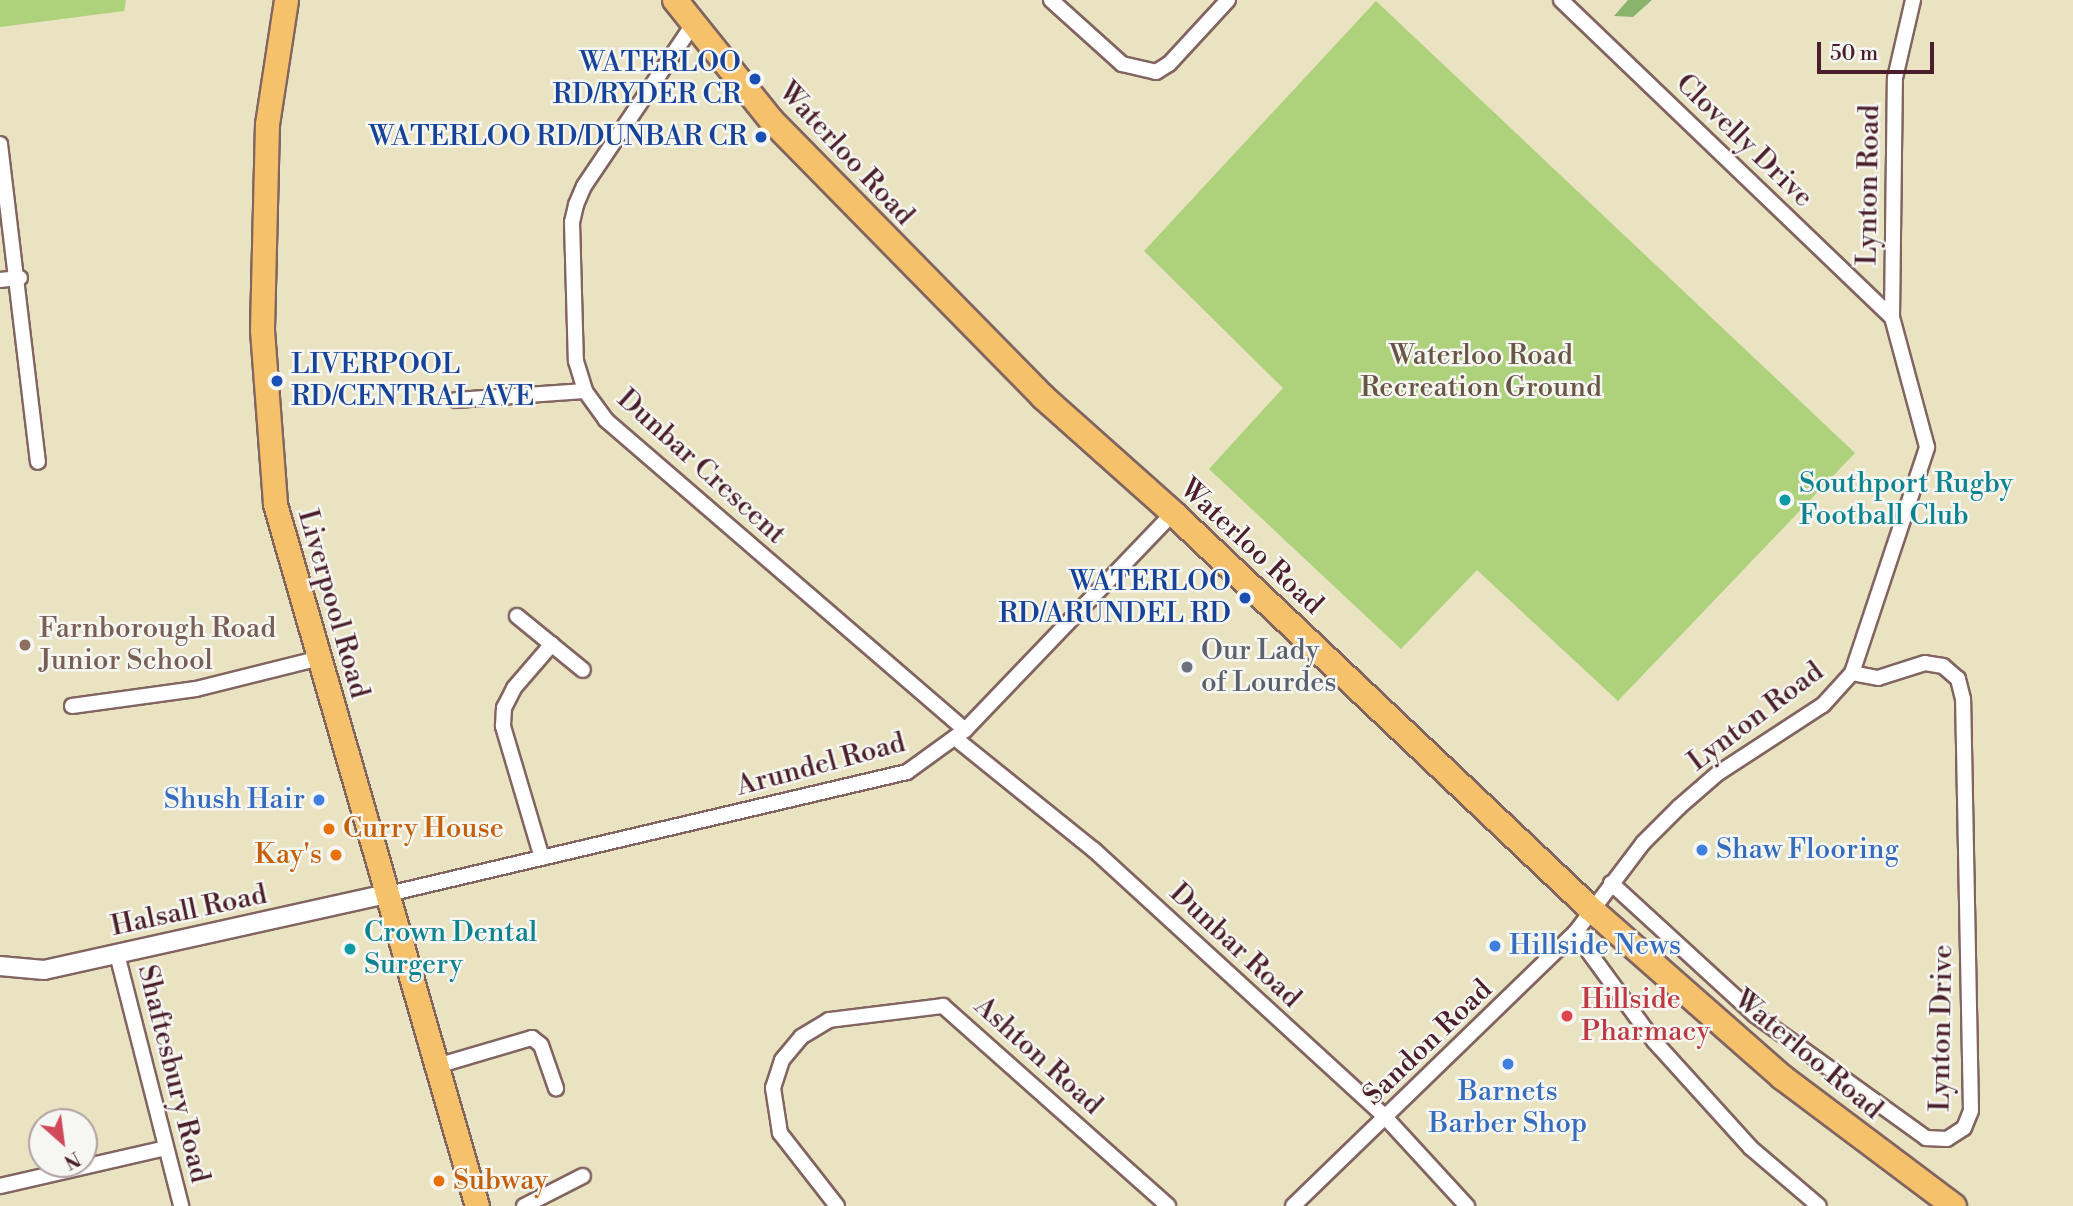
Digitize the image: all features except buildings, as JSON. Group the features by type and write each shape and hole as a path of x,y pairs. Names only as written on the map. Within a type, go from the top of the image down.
{"highway":[{"name":"Waterloo Road","path":"684,8 772,121 916,272 1043,397 1173,513 1594,911 1782,1077 1954,1206"}],"main road":[{"name":"Liverpool Road","path":"286,0 267,124 262,330 275,503 316,659 439,1065 477,1206"}],"street":[{"path":"1051,0 1122,64 1156,72 1169,64 1228,0"},
{"name":"Clovelly Drive","path":"1561,0 1892,317"},
{"name":"Lynton Road","path":"1594,911 1611,883 1679,807 1717,774 1823,705 1852,673 1927,447 1892,317 1895,78 1913,0"},
{"name":"Dunbar Crescent","path":"684,8 584,186 576,205 572,222 576,361 585,391 606,420 960,734"},
{"path":"0,144 20,278 38,462"},
{"path":"0,280 20,278"},
{"path":"456,400 585,391"},
{"name":"Arundel Road","path":"388,894 907,772 960,734 1173,513"},
{"path":"517,616 583,670"},
{"path":"542,858 503,726 505,708 514,688 552,644"},
{"path":"72,706 196,689 316,659"},
{"name":"Lynton Drive","path":"1611,883 1755,1015 1926,1138 1947,1139 1964,1128 1971,1111 1963,699 1958,679 1943,666 1925,663 1878,678 1852,673"},
{"name":"Dunbar Road","path":"960,734 1094,850 1386,1118 1467,1206"},
{"name":"Halsall Road","path":"0,966 44,970 388,894"},
{"name":"Sandon Road","path":"1293,1206 1575,933 1594,911"},
{"path":"1575,933 1654,1041 1751,1148 1819,1206"},
{"name":"Shaftesbury Road","path":"117,954 181,1206"},
{"name":"Ashton Road","path":"837,1206 780,1133 772,1088 782,1060 801,1037 829,1020 943,1006 1168,1206"},
{"path":"439,1065 532,1038 541,1045 556,1088"},
{"path":"0,1186 166,1148"},
{"path":"524,1206 583,1176"}],"green space":[{"path":"0,0 126,0 124,11 0,27"},
{"path":"1628,0 1652,0 1633,17 1614,16"},
{"name":"Waterloo Road Recreation Ground","path":"1376,1 1855,453 1618,701 1477,570 1401,649 1209,469 1283,388 1144,251"}],"place":[{"name":"WATERLOO RD/RYDER CR","path":"755,79"},
{"name":"WATERLOO RD/DUNBAR CR","path":"761,137"},
{"name":"LIVERPOOL RD/CENTRAL AVE","path":"277,381"},
{"name":"Southport Rugby Football Club","path":"1785,500"},
{"name":"WATERLOO RD/ARUNDEL RD","path":"1245,598"},
{"name":"Farnborough Road Junior School","path":"25,645"},
{"name":"Our Lady of Lourdes","path":"1187,667"},
{"name":"Shush Hair","path":"319,800"},
{"name":"Curry House","path":"329,829"},
{"name":"Shaw Flooring","path":"1702,850"},
{"name":"Kay's","path":"336,855"},
{"name":"Hillside News","path":"1495,946"},
{"name":"Crown Dental Surgery","path":"350,949"},
{"name":"Hillside Pharmacy","path":"1567,1016"},
{"name":"Barnets Barber Shop","path":"1508,1064"},
{"name":"Subway","path":"439,1181"}]}
